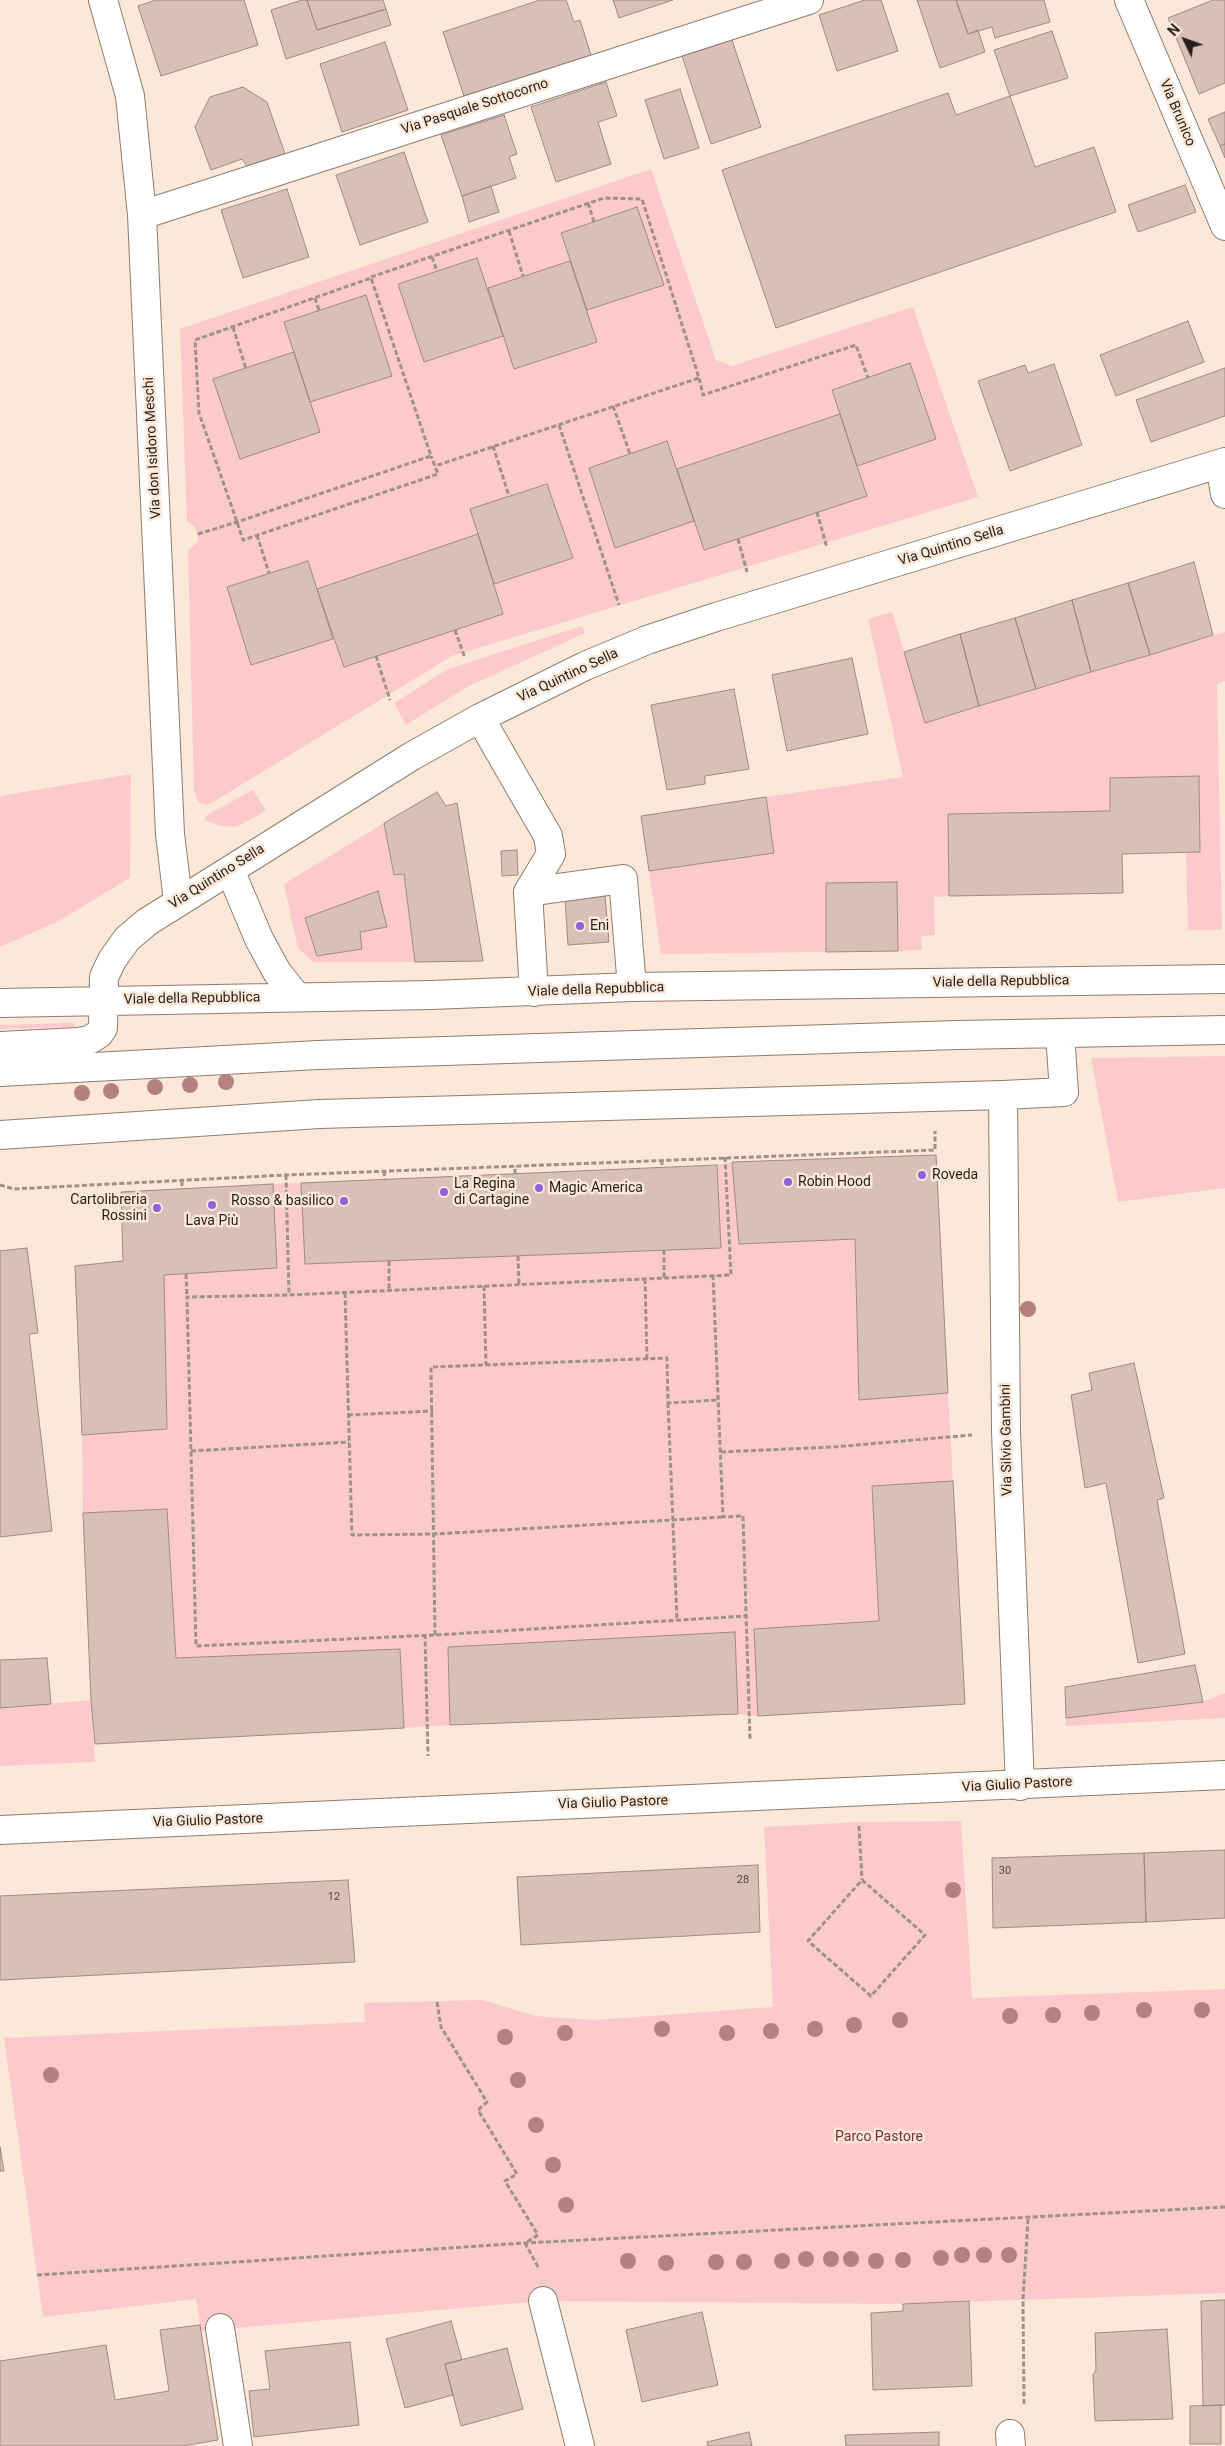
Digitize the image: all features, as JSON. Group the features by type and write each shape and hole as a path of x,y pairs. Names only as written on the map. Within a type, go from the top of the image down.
{"street":[{"name":"Via don Isidoro Meschi","path":"103,0 130,96 142,215 170,834 178,900"},
{"name":"Via Pasquale Sottocorno","path":"142,215 809,0"},
{"name":"Via Brunico","path":"1129,0 1225,226"},
{"name":"Via Quintino Sella","path":"103,1001 104,977 112,960 127,940 147,922 178,900 230,870 412,756 480,718 585,666 647,640 716,617 1223,463 1225,494"},
{"path":"480,718 548,836 551,854 528,892 534,992"},
{"path":"230,870 258,939 277,972 297,997"},
{"path":"528,892 623,879 632,987"},
{"name":"Viale della Repubblica","path":"0,1046 89,1040 99,1034 103,1028 103,1001 534,992 632,987 1225,979"},
{"path":"0,1003 103,1001"},
{"path":"0,1072 124,1064 540,1048 1225,1030"},
{"path":"0,1136 319,1114 1064,1092 1060,1033"},
{"name":"Via Silvio Gambini","path":"1003,1095 1006,1432 1020,1786"},
{"name":"Via Giulio Pastore","path":"0,1830 1020,1786 1225,1775"},
{"path":"543,2301 580,2446"},
{"path":"220,2328 238,2446"}],"path":[{"path":"371,278 438,474 243,540 199,413 195,340 371,278 604,198 642,198 703,395 856,345 868,378"},
{"path":"588,204 594,222"},
{"path":"509,231 523,276"},
{"path":"432,257 437,272"},
{"path":"315,298 319,310"},
{"path":"233,326 246,369"},
{"path":"435,466 698,378"},
{"path":"613,406 630,454"},
{"path":"559,425 619,605"},
{"path":"493,446 509,496"},
{"path":"198,534 431,456"},
{"path":"817,512 826,543"},
{"path":"257,535 269,573"},
{"path":"738,539 746,568"},
{"path":"455,630 465,658"},
{"path":"376,656 390,700"},
{"path":"0,1185 14,1189 286,1175 935,1150 935,1128"},
{"path":"187,1297 289,1295 731,1275 725,1158"},
{"path":"662,1160 662,1168"},
{"path":"515,1174 516,1166"},
{"path":"384,1171 385,1179"},
{"path":"286,1175 289,1295"},
{"path":"182,1181 182,1189"},
{"path":"664,1250 664,1278"},
{"path":"518,1256 519,1284"},
{"path":"389,1261 389,1290"},
{"path":"186,1274 196,1646 435,1635 745,1616"},
{"path":"713,1275 723,1517"},
{"path":"645,1278 647,1358"},
{"path":"484,1286 486,1365"},
{"path":"345,1292 352,1535 435,1534 743,1516 750,1739"},
{"path":"435,1635 432,1367 667,1358 677,1620"},
{"path":"668,1403 718,1400"},
{"path":"348,1415 433,1412"},
{"path":"721,1452 833,1447 977,1434"},
{"path":"191,1451 349,1442"},
{"path":"425,1634 428,1756"},
{"path":"859,1822 862,1880 808,1941 871,1996 925,1935 862,1880"},
{"path":"437,2002 441,2027 487,2102 478,2110 517,2174 505,2181 538,2235 525,2243"},
{"path":"37,2275 525,2243 1028,2219 1225,2207"},
{"path":"1011,2440 1024,2421 1023,2299 1028,2219"},
{"path":"525,2243 548,2286 543,2301"}],"green space":[{"path":"651,169 716,360 732,366 913,307 978,497 452,656 213,802 206,805 199,803 194,791 188,551 198,541 196,528 187,521 180,329"},
{"path":"892,612 926,723 1225,632 1225,681 1217,684 1222,930 1188,930 1186,853 1200,852 1199,777 1110,778 1110,811 948,814 949,896 934,897 935,935 921,936 922,950 898,951 897,882 826,883 826,952 661,954 649,871 774,853 766,797 903,777 868,619"},
{"path":"582,626 585,633 467,687 406,725 394,703 448,669"},
{"path":"131,774 130,878 57,922 0,947 0,796"},
{"path":"253,790 266,811 236,827 221,826 204,820 207,815"},
{"path":"384,823 394,875 404,874 415,962 313,962 298,948 284,884"},
{"path":"74,1023 75,1027 0,1029 0,1025"},
{"path":"1225,1056 1225,1188 1118,1202 1091,1058"},
{"path":"732,1162 739,1244 855,1239 859,1400 948,1393 953,1481 872,1486 879,1621 754,1629 758,1716 738,1714 734,1632 448,1647 450,1725 404,1728 400,1650 176,1658 167,1509 83,1513 82,1435 167,1429 164,1275 277,1268 273,1184 301,1183 305,1264 721,1248 717,1165"},
{"path":"1225,1693 1225,1718 1065,1726 1066,1718 1203,1702"},
{"path":"91,1700 95,1762 0,1766 0,1708"},
{"name":"Parco Pastore","path":"961,1821 972,1998 1225,1989 1225,2293 903,2304 543,2301 201,2331 196,2299 43,2317 4,2038 365,2022 364,2003 483,2000 535,2016 594,2020 773,2007 764,1827 859,1822"}],"building":[{"path":"156,0 244,0 258,45 161,76 138,6"},
{"path":"307,0 317,30 386,9 391,25 286,59 271,10"},
{"path":"307,0 383,0 386,9 317,30"},
{"path":"540,0 566,0 574,22 580,20 591,55 464,96 443,32"},
{"path":"613,0 673,0 619,18"},
{"path":"865,0 881,0 898,51 837,71 819,15"},
{"path":"917,0 956,0 968,34 978,30 985,52 940,68"},
{"path":"956,0 1044,0 1050,22 995,38 992,27 968,34"},
{"path":"1213,0 1225,0 1225,83 1199,94 1168,18"},
{"path":"1052,31 1068,78 1010,96 994,50"},
{"path":"732,40 761,127 711,144 682,56"},
{"path":"385,42 408,110 342,132 320,64"},
{"path":"606,82 617,116 598,122 611,164 556,182 531,107"},
{"path":"243,87 267,102 285,154 247,166 242,159 211,170 195,127 210,97"},
{"path":"680,89 699,148 664,159 645,100"},
{"path":"948,93 956,115 1010,96 1035,167 1094,147 1116,212 776,328 722,170"},
{"path":"1225,112 1225,144 1220,146 1208,119"},
{"path":"504,115 517,154 509,157 516,178 462,196 441,135"},
{"path":"1225,144 1225,158 1220,146"},
{"path":"404,152 428,222 360,245 336,175"},
{"path":"1185,185 1196,212 1138,232 1128,205"},
{"path":"491,186 499,212 469,222 462,196"},
{"path":"287,189 309,257 243,278 221,210"},
{"path":"637,207 664,285 587,310 561,233"},
{"path":"477,258 503,336 424,362 398,284"},
{"path":"570,261 597,342 514,369 488,288"},
{"path":"366,295 392,376 310,402 284,322"},
{"path":"1188,321 1204,362 1116,396 1100,355"},
{"path":"294,352 320,432 240,459 213,379"},
{"path":"910,363 936,439 857,466 832,390"},
{"path":"1054,364 1082,445 1010,471 978,381 1025,365 1028,373"},
{"path":"1225,368 1225,416 1151,442 1136,400"},
{"path":"840,414 867,496 704,550 677,469"},
{"path":"667,441 694,521 615,548 589,468"},
{"path":"547,484 573,558 494,584 470,509"},
{"path":"478,534 503,614 344,667 317,589"},
{"path":"308,561 333,639 251,665 227,587"},
{"path":"1194,562 1213,635 1150,655 1128,583"},
{"path":"1128,583 1150,655 1091,672 1072,600"},
{"path":"1072,600 1091,672 1036,689 1015,618"},
{"path":"1015,618 1036,689 979,706 960,634"},
{"path":"960,634 979,706 925,723 904,652"},
{"path":"852,658 868,734 787,751 772,675"},
{"path":"734,689 749,769 705,776 705,784 667,790 651,705"},
{"path":"1199,776 1200,852 1122,854 1123,893 949,896 948,814 1110,811 1110,778"},
{"path":"437,792 446,806 457,803 483,961 415,962 404,874 394,875 384,823"},
{"path":"766,797 774,853 649,871 641,816"},
{"path":"517,850 518,875 502,876 501,851"},
{"path":"897,882 898,951 826,952 826,883"},
{"path":"378,891 387,927 360,932 362,949 317,956 305,918"},
{"path":"605,896 609,942 568,945 565,899"},
{"path":"936,1155 948,1393 859,1400 855,1239 739,1244 732,1162"},
{"path":"717,1165 721,1248 305,1264 301,1183"},
{"path":"273,1184 277,1268 164,1275 167,1429 82,1435 75,1266 123,1261 121,1192"},
{"path":"27,1248 38,1333 29,1334 52,1531 0,1537 0,1251"},
{"path":"1134,1363 1164,1498 1157,1500 1185,1654 1138,1663 1106,1483 1085,1488 1071,1395 1092,1390 1089,1373"},
{"path":"953,1481 965,1704 758,1716 754,1629 879,1621 872,1486"},
{"path":"167,1509 176,1658 400,1649 404,1728 95,1744 91,1700 83,1513"},
{"path":"735,1632 738,1714 450,1725 448,1647"},
{"path":"47,1658 51,1704 0,1708 0,1660"},
{"path":"1195,1665 1203,1702 1066,1718 1065,1687"},
{"path":"1225,1850 1225,1918 1146,1922 1144,1853"},
{"path":"1144,1853 1146,1922 993,1928 992,1858"},
{"path":"758,1865 760,1932 521,1945 517,1877"},
{"path":"348,1880 355,1962 0,1980 0,1896"},
{"path":"0,2147 4,2171 0,2171"},
{"path":"1225,2300 1225,2405 1203,2406 1201,2301"},
{"path":"969,2301 972,2386 873,2390 871,2313 903,2311 903,2304"},
{"path":"702,2312 718,2385 642,2402 626,2330"},
{"path":"451,2321 462,2360 445,2364 453,2395 405,2408 386,2339"},
{"path":"200,2325 218,2440 182,2446 0,2446 0,2361 106,2345 115,2400 169,2391 160,2330"},
{"path":"1167,2329 1173,2419 1095,2421 1093,2375 1096,2370 1095,2333"},
{"path":"350,2342 359,2425 254,2437 249,2391 270,2389 265,2351"},
{"path":"507,2348 523,2409 461,2426 445,2364"},
{"path":"1221,2405 1221,2444 1190,2444 1190,2406"},
{"path":"749,2432 752,2446 708,2446 707,2442"},
{"path":"939,2432 939,2446 846,2446 845,2435"}],"place":[{"name":"Eni","path":"580,926"},
{"name":"Roveda","path":"922,1175"},
{"name":"Robin Hood","path":"788,1182"},
{"name":"Magic America","path":"539,1188"},
{"name":"La Regina di Cartagine","path":"444,1192"},
{"name":"Rosso & basilico","path":"344,1201"},
{"name":"Lava Più","path":"212,1205"},
{"name":"Cartolibreria Rossini","path":"157,1208"}]}
